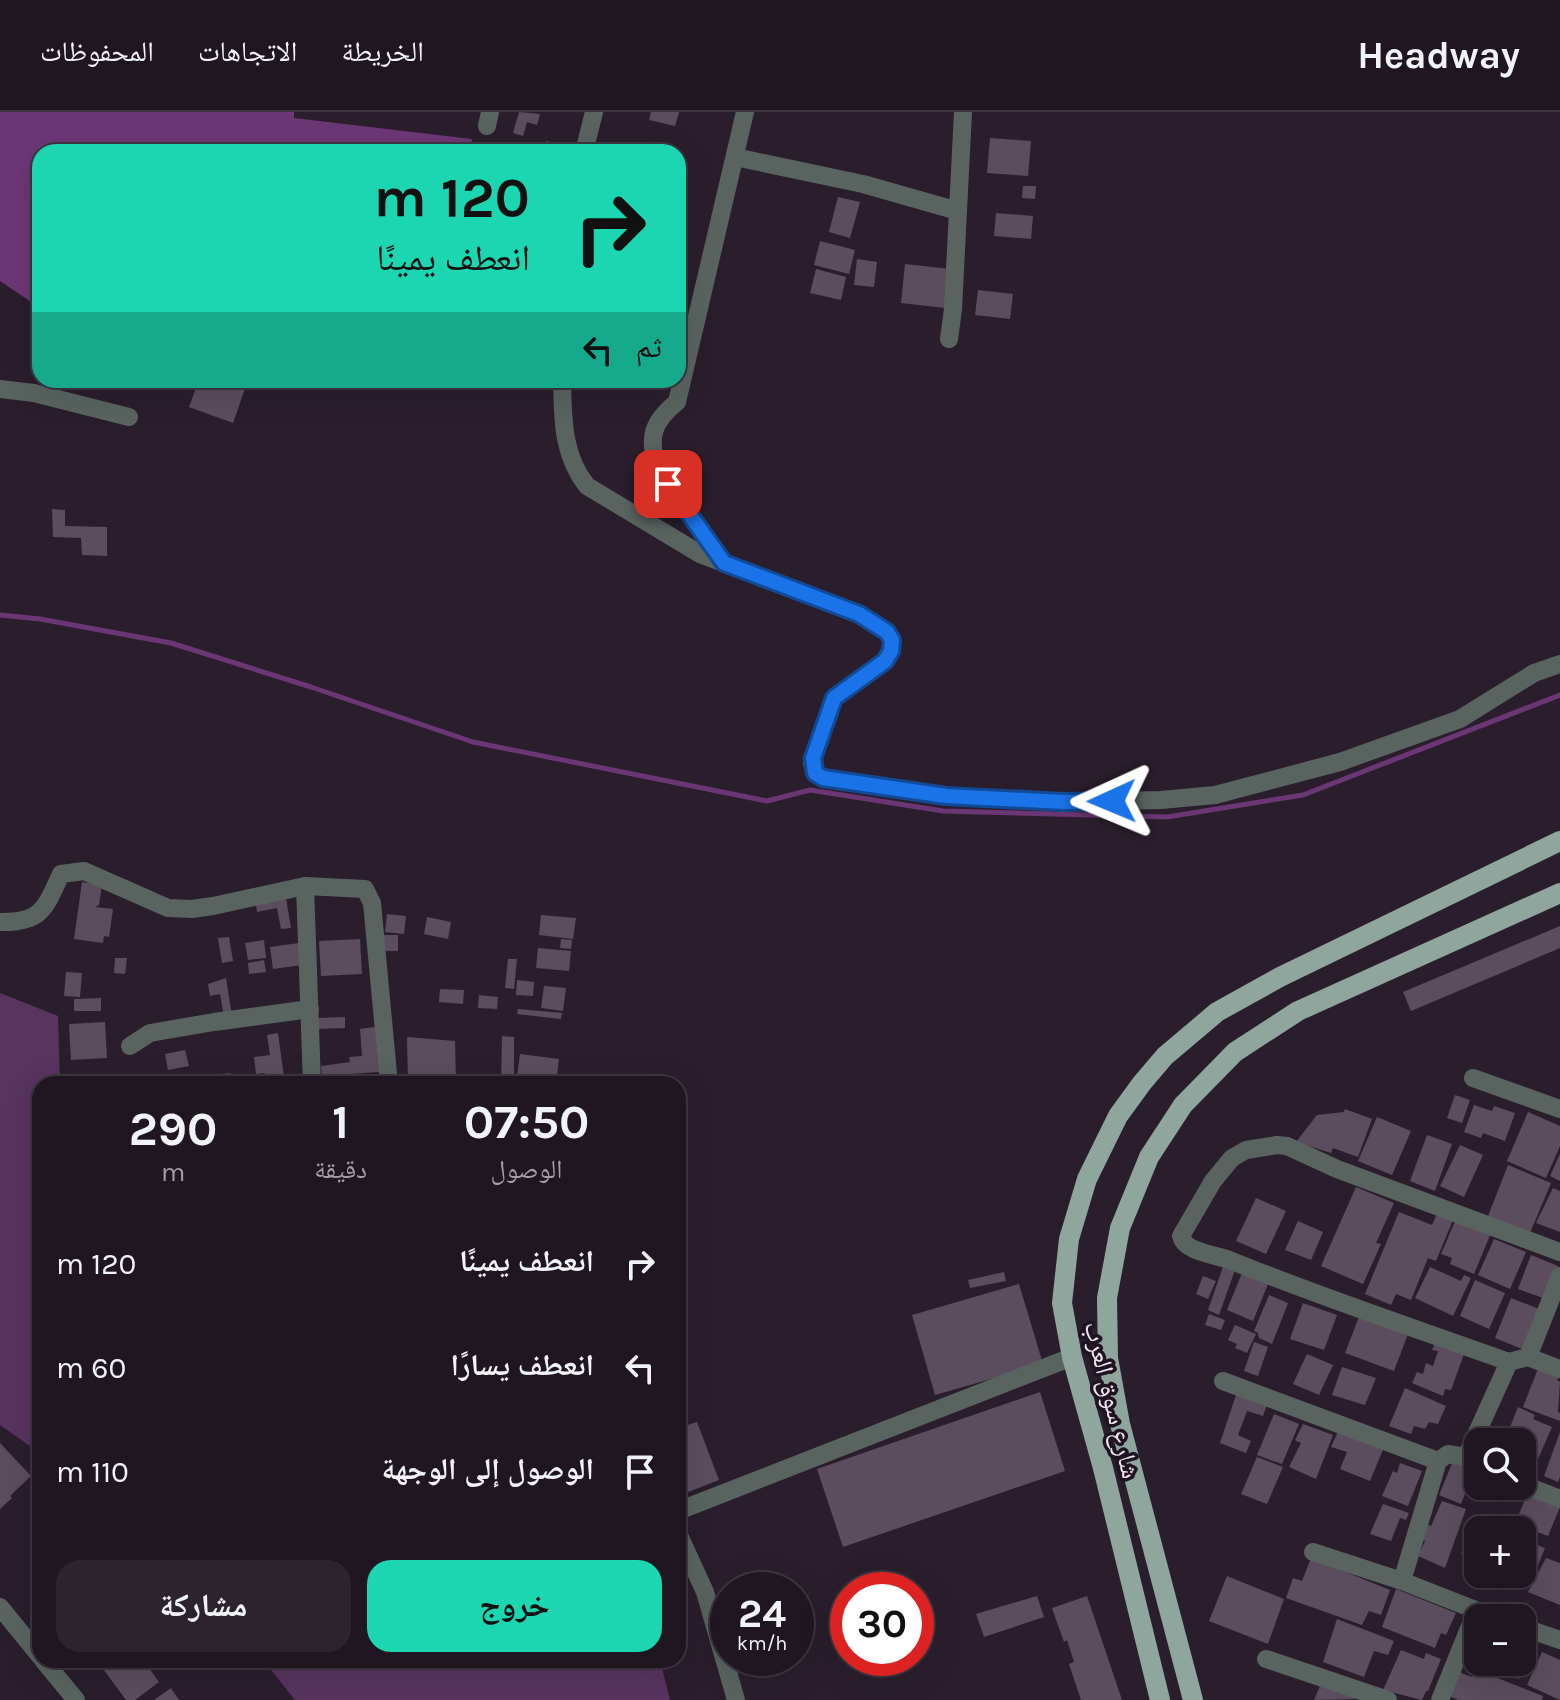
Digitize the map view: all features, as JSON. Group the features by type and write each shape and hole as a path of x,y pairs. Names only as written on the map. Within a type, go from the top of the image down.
{"main road":[{"name":"شارع سوق العرب","path":"1160,1700 1103,1468 1072,1357 1062,1303 1069,1239 1087,1179 1118,1116 1165,1056 1217,1012 1280,977 1560,841"},
{"path":"1193,1700 1120,1424 1108,1358 1107,1298 1120,1228 1149,1157 1183,1105 1235,1052 1298,1011 1560,893"}],"street":[{"path":"586,144 594,112"},
{"path":"686,364 745,112"},
{"path":"949,339 963,112"},
{"path":"735,157 863,184 958,211"},
{"path":"563,388 568,453 575,471 587,486 700,554 859,614 887,632 892,640 891,651 885,661 834,698 813,758 815,773 823,778 946,796 1064,802 1161,800 1215,795 1340,762 1460,719 1534,673 1560,664"},
{"path":"680,388 677,402 660,415 653,436 652,453 658,468 724,563"},
{"path":"0,389 34,393 129,417"},
{"path":"0,922 20,923 37,916 45,908 61,874 69,871 84,871 168,908 213,906 305,886 365,889 372,903 388,1076"},
{"path":"305,886 312,1076"},
{"path":"130,1046 150,1033 310,1009"},
{"path":"1473,1078 1560,1109"},
{"path":"1560,1252 1337,1169 1287,1146 1277,1145 1246,1150 1232,1158 1213,1181 1181,1236 1188,1249 1215,1254 1259,1272 1518,1360 1560,1369"},
{"path":"1487,1428 1560,1276"},
{"path":"686,1508 1072,1357"},
{"path":"1223,1381 1438,1461"},
{"path":"1402,1581 1438,1461 1448,1454 1464,1459"},
{"path":"1536,1490 1560,1499"},
{"path":"686,1550 705,1592 736,1700"},
{"path":"1313,1552 1402,1581 1464,1606"},
{"path":"0,1607 32,1646"},
{"path":"1536,1632 1560,1640"},
{"path":"1440,1700 1464,1641"},
{"path":"1266,1659 1388,1700"},
{"path":"50,1668 76,1700"}],"shaded area":[{"path":"0,112 294,112 294,118 472,139 471,144 32,144 32,303 0,281"},
{"path":"0,993 58,1016 60,1076 32,1076 32,1447 0,1425"},
{"path":"269,1668 662,1668 670,1700 295,1700"}],"building":[{"path":"519,112 540,114 537,125 527,122 523,136 513,133"},
{"path":"651,112 679,112 675,126 649,120"},
{"path":"990,138 1031,141 1028,176 987,173"},
{"path":"1023,186 1036,186 1035,199 1022,198"},
{"path":"838,197 860,202 850,238 829,232"},
{"path":"996,213 1033,216 1031,239 994,236"},
{"path":"820,241 855,250 849,274 814,265"},
{"path":"857,259 877,262 874,287 854,285"},
{"path":"905,264 950,269 945,308 901,303"},
{"path":"816,269 846,277 841,300 810,293"},
{"path":"978,290 1013,294 1010,319 975,315"},
{"path":"196,388 245,388 233,423 189,407"},
{"path":"52,509 65,510 65,526 107,527 107,556 82,555 81,538 53,537"},
{"path":"82,882 102,885 99,905 95,907 113,909 109,937 104,936 103,943 74,939"},
{"path":"285,892 291,928 281,929 277,908 257,912 255,897"},
{"path":"387,914 406,916 404,934 385,932"},
{"path":"541,915 576,918 573,939 539,935"},
{"path":"427,917 451,922 448,939 424,934"},
{"path":"1560,926 1560,948 1411,1011 1403,992"},
{"path":"381,935 398,935 398,951 381,951"},
{"path":"229,937 233,961 222,963 218,938"},
{"path":"360,939 362,974 321,976 319,941"},
{"path":"561,939 572,940 571,949 560,948"},
{"path":"264,940 266,958 248,960 245,943"},
{"path":"299,943 302,965 273,969 270,947"},
{"path":"538,948 571,951 569,971 536,968"},
{"path":"115,958 127,958 125,974 114,973"},
{"path":"508,959 517,959 514,989 505,988"},
{"path":"264,960 266,972 249,974 248,963"},
{"path":"66,972 82,973 80,997 64,996"},
{"path":"226,978 232,1016 224,1017 220,994 210,996 208,984"},
{"path":"517,980 534,982 533,996 516,995"},
{"path":"544,986 566,988 563,1011 541,1008"},
{"path":"440,989 464,990 463,1004 439,1002"},
{"path":"479,995 498,997 497,1009 478,1008"},
{"path":"101,998 101,1011 74,1011 74,999"},
{"path":"518,1009 562,1013 561,1019 517,1014"},
{"path":"345,1017 345,1028 317,1029 317,1018"},
{"path":"105,1022 107,1058 71,1060 69,1024"},
{"path":"375,1027 379,1072 322,1076 321,1066 350,1062 349,1057 362,1056 360,1029"},
{"path":"278,1033 284,1076 256,1074 254,1057 270,1055 267,1035"},
{"path":"502,1036 514,1037 514,1076 501,1076"},
{"path":"407,1037 455,1041 456,1076 408,1076"},
{"path":"185,1050 189,1066 168,1070 165,1054"},
{"path":"520,1054 559,1059 557,1076 517,1076"},
{"path":"1455,1095 1470,1100 1462,1123 1447,1118"},
{"path":"1474,1105 1492,1111 1494,1106 1515,1113 1505,1141 1483,1133 1481,1138 1464,1132"},
{"path":"1345,1109 1372,1119 1358,1157 1333,1148 1331,1153 1296,1142 1317,1115 1344,1112"},
{"path":"1528,1112 1560,1126 1560,1146 1546,1178 1507,1161"},
{"path":"1377,1117 1411,1131 1392,1175 1358,1161"},
{"path":"1427,1135 1452,1144 1435,1191 1410,1181"},
{"path":"1460,1145 1483,1155 1464,1197 1440,1186"},
{"path":"1560,1154 1560,1181 1550,1176"},
{"path":"1508,1165 1551,1183 1530,1233 1488,1216"},
{"path":"1356,1187 1394,1203 1376,1243 1381,1244 1363,1284 1321,1266"},
{"path":"1553,1188 1560,1191 1560,1232 1536,1223"},
{"path":"1256,1198 1286,1211 1266,1254 1236,1241"},
{"path":"1399,1212 1432,1225 1437,1214 1453,1220 1436,1261 1428,1258 1411,1300 1396,1294 1391,1305 1365,1294"},
{"path":"1456,1219 1491,1233 1474,1274 1450,1264 1452,1258 1441,1254"},
{"path":"1298,1221 1323,1232 1311,1260 1285,1250"},
{"path":"1494,1239 1526,1252 1510,1289 1478,1275"},
{"path":"1531,1255 1558,1266 1546,1299 1518,1289"},
{"path":"1225,1261 1236,1267 1219,1315 1208,1310"},
{"path":"1430,1267 1461,1281 1464,1275 1471,1278 1453,1316 1415,1298"},
{"path":"1004,1272 1006,1281 970,1288 968,1280"},
{"path":"1242,1273 1268,1284 1253,1321 1227,1310"},
{"path":"1203,1276 1216,1281 1208,1299 1196,1294"},
{"path":"1475,1280 1505,1293 1489,1329 1460,1316"},
{"path":"1019,1284 1043,1364 935,1395 912,1315"},
{"path":"1269,1295 1288,1303 1272,1344 1259,1338 1254,1331"},
{"path":"1511,1298 1539,1309 1522,1349 1495,1338"},
{"path":"1303,1303 1337,1315 1324,1350 1290,1339"},
{"path":"1362,1309 1411,1326 1394,1371 1345,1353"},
{"path":"1209,1314 1225,1320 1221,1330 1205,1325"},
{"path":"1235,1325 1256,1334 1247,1353 1235,1348 1237,1344 1228,1340"},
{"path":"1254,1342 1268,1347 1258,1376 1244,1371"},
{"path":"1435,1343 1464,1354 1451,1390 1445,1389 1443,1396 1412,1383 1417,1372 1423,1374 1426,1363 1433,1366 1438,1351 1432,1350"},
{"path":"1307,1354 1333,1365 1319,1395 1293,1384"},
{"path":"1539,1366 1560,1374 1557,1380 1560,1382 1560,1421 1523,1407"},
{"path":"1342,1367 1376,1378 1365,1405 1332,1395"},
{"path":"1405,1388 1446,1406 1438,1424 1429,1422 1425,1429 1414,1426 1411,1434 1389,1426"},
{"path":"1040,1392 1065,1471 843,1547 817,1469"},
{"path":"1237,1392 1267,1405 1263,1416 1247,1411 1238,1435 1251,1441 1246,1453 1220,1443"},
{"path":"1518,1407 1535,1415 1533,1419 1552,1427 1538,1459 1536,1428 1510,1428"},
{"path":"1274,1414 1299,1424 1282,1464 1257,1455"},
{"path":"697,1422 719,1480 686,1493 686,1425"},
{"path":"1303,1424 1333,1435 1316,1479 1289,1467 1301,1443 1295,1440"},
{"path":"1339,1429 1385,1445 1370,1481 1340,1469 1347,1452 1331,1447"},
{"path":"1560,1432 1560,1477 1558,1482 1544,1476"},
{"path":"0,1443 31,1476 0,1509"},
{"path":"1257,1457 1283,1467 1267,1504 1241,1494"},
{"path":"1453,1461 1464,1466 1461,1504 1439,1495"},
{"path":"1400,1463 1422,1471 1408,1506 1382,1496"},
{"path":"1536,1496 1560,1507 1548,1536 1536,1532 1536,1516 1518,1516 1525,1500 1536,1500"},
{"path":"1442,1501 1466,1509 1445,1568 1418,1556 1425,1541 1420,1538 1425,1524 1431,1526"},
{"path":"1383,1504 1409,1513 1406,1520 1400,1518 1391,1541 1370,1534"},
{"path":"1536,1544 1545,1548 1536,1570"},
{"path":"1311,1558 1390,1590 1381,1615 1369,1611 1362,1625 1286,1598 1293,1578 1302,1581"},
{"path":"1546,1558 1560,1563 1560,1605 1528,1592 1530,1588 1536,1588 1536,1577"},
{"path":"1227,1576 1284,1599 1268,1644 1209,1621"},
{"path":"1396,1589 1456,1613 1446,1635 1441,1633 1435,1648 1382,1627"},
{"path":"1037,1596 1044,1617 984,1637 976,1614"},
{"path":"1087,1596 1122,1700 1081,1700 1069,1664 1074,1662 1052,1608"},
{"path":"1337,1619 1394,1641 1388,1655 1374,1651 1364,1677 1323,1662"},
{"path":"1401,1650 1424,1659 1426,1653 1441,1659 1422,1700 1383,1690"},
{"path":"1542,1652 1560,1660 1560,1700 1527,1685 1531,1676 1536,1676 1536,1665"},
{"path":"102,1668 149,1668 159,1682 135,1700 126,1700"},
{"path":"1453,1670 1472,1677 1493,1676 1543,1696 1542,1700 1458,1700 1443,1693"},
{"path":"1323,1679 1358,1691 1355,1699 1314,1700"},
{"path":"171,1688 179,1700 154,1700"}],"waterway":[{"path":"0,615 40,619 171,643 473,742 767,801 810,790 943,811 1167,817 1303,795 1560,695"}],"route":[{"path":"668,484 724,563 859,614 887,632 892,640 891,651 885,661 834,698 813,758 815,773 823,778 946,796 1064,802 1112,801"}]}
